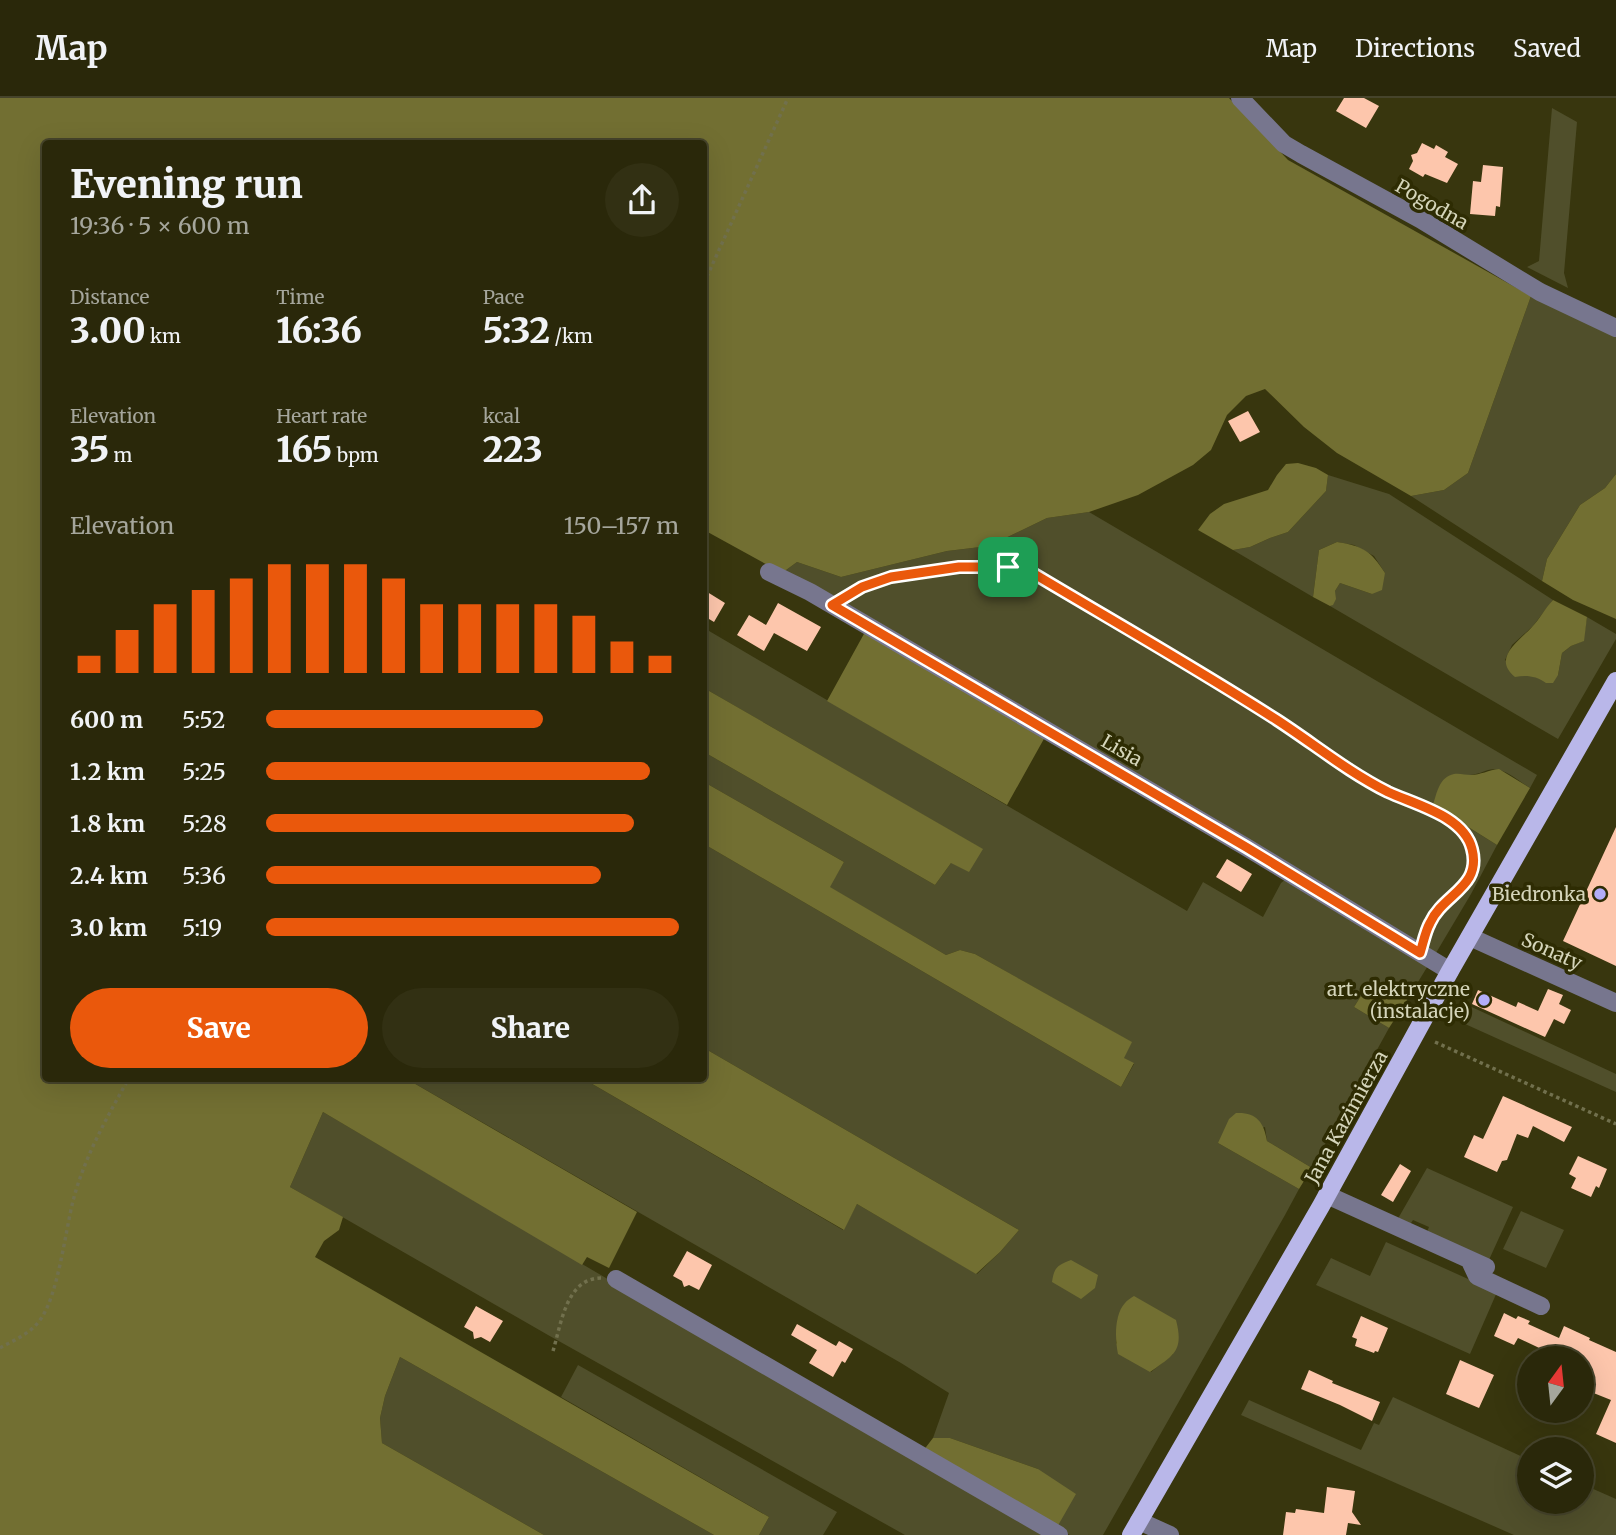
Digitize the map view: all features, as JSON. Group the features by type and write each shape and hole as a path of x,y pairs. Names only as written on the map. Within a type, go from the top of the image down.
{"main road":[{"name":"Jana Kazimierza","path":"1135,1528 1327,1195 1450,971 1616,681"}],"street":[{"name":"Pogodna","path":"1240,98 1284,144 1420,219 1540,292 1616,328"},
{"name":"Lisia","path":"769,572 810,592 1246,847 1450,971"},
{"name":"Sonaty","path":"1470,937 1616,1003"},
{"path":"1327,1195 1477,1267 1483,1280 1541,1306"},
{"path":"615,1279 1059,1535"},
{"path":"1135,1528 1170,1535"}],"path":[{"path":"707,276 788,98"},
{"path":"832,605 862,587 891,577 959,567 1008,567 1031,572 1278,720 1352,772 1451,820 1466,833 1475,866 1467,882 1446,901 1430,922 1420,953"},
{"path":"1435,1042 1616,1124"},
{"path":"0,1348 25,1334 40,1320 49,1301 73,1200 84,1168 127,1082"},
{"path":"553,1351 567,1305 582,1282 596,1278 615,1279"}],"shaded area":[{"path":"0,98 1229,98 1288,160 1531,296 1468,473 1444,490 1411,496 1337,453 1304,427 1265,389 1246,396 1227,415 1211,450 1193,465 1138,495 1089,512 1047,518 989,546 947,551 841,577 797,562 782,573 707,532 707,140 42,140 42,1082 412,1082 637,1212 609,1268 587,1257 582,1265 323,1112 290,1187 343,1217 339,1230 324,1241 315,1257 769,1517 759,1535 714,1535 400,1357 385,1396 380,1418 382,1443 544,1535 0,1535"},
{"path":"1552,108 1577,122 1564,273 1568,288 1527,267 1539,261"},
{"path":"1531,296 1616,335 1616,474 1605,488 1580,505 1547,559 1542,581 1411,496 1444,490 1468,473"},
{"path":"1298,463 1328,475 1326,491 1288,532 1250,547 1233,550 1198,530 1210,514 1224,504 1268,490 1286,464"},
{"path":"1616,474 1616,619 1573,600 1542,581 1547,559 1580,505 1605,488"},
{"path":"1328,475 1389,494 1553,600 1533,626 1512,645 1505,660 1524,673 1541,677 1558,675 1562,653 1583,641 1587,617 1616,634 1616,639 1558,739 1330,606 1340,583 1372,594 1385,573 1374,556 1354,545 1337,542 1319,550 1313,597 1233,550 1250,547 1288,532 1326,491"},
{"path":"1089,512 1537,775 1530,788 1499,770 1471,775 1434,806 1497,845 1433,958 782,573 797,562 841,577 947,551 989,546 1047,518"},
{"path":"1337,542 1354,545 1375,559 1385,573 1382,590 1372,594 1340,583 1335,591 1336,599 1333,605 1313,597 1319,550"},
{"path":"1553,600 1587,617 1584,641 1562,653 1558,675 1553,683 1531,677 1515,677 1506,663 1510,650"},
{"path":"707,630 1187,911 1203,882 1263,917 1281,883 1286,879 1429,964 1407,1000 1371,980 1354,1007 1389,1028 1312,1168 1267,1141 1265,1127 1218,1143 1299,1189 1103,1535 1070,1535 1056,1529 1038,1469 950,1438 933,1438 949,1393 412,1082 589,1082 843,1230 857,1204 977,1274 1019,1230 707,1050 707,846 1121,1087 1134,1064 1123,1058 1131,1042 975,954 960,950 946,955 829,887 844,862 707,784 707,754 935,885 951,863 982,849 707,690","holes":["1118,1318 1173,1354 1151,1372 1116,1343"]},
{"path":"865,632 1045,737 1007,805 827,701"},
{"path":"707,690 983,849 969,872 951,863 935,885 707,754"},
{"path":"1499,769 1530,788 1497,845 1433,805 1439,786 1445,778 1456,774 1474,775"},
{"path":"707,784 844,862 830,887 946,955 960,950 975,954 1132,1042 1124,1058 1134,1063 1121,1087 707,846"},
{"path":"1371,980 1407,1000 1389,1028 1354,1007"},
{"path":"1463,1003 1616,1074 1616,1092 1454,1019"},
{"path":"707,1050 1019,1230 976,1274 857,1204 844,1230 589,1082 707,1082"},
{"path":"323,1112 1044,1535 905,1535 290,1187"},
{"path":"1236,1113 1254,1116 1264,1128 1267,1141 1312,1168 1299,1189 1218,1143 1229,1119"},
{"path":"1427,1168 1513,1207 1488,1262 1427,1232 1429,1227 1413,1220 1409,1226 1396,1222"},
{"path":"1521,1211 1564,1230 1546,1268 1503,1249"},
{"path":"1386,1242 1497,1292 1470,1354 1316,1285 1331,1258 1370,1276"},
{"path":"1071,1260 1098,1275 1095,1288 1081,1299 1052,1282 1057,1267"},
{"path":"1134,1296 1176,1320 1178,1346 1171,1356 1150,1372 1118,1354 1117,1320 1121,1308"},
{"path":"400,1357 714,1535 544,1535 382,1443 380,1418 385,1396"},
{"path":"578,1365 837,1512 823,1535 759,1535 769,1517 561,1397"},
{"path":"1393,1397 1517,1454 1517,1514 1594,1514 1594,1489 1616,1499 1616,1535 1514,1535 1241,1415 1249,1400 1361,1450 1374,1423 1379,1425"},
{"path":"933,1438 950,1438 1038,1469 1076,1494 1056,1529 923,1451"}],"building":[{"path":"1344,98 1364,98 1379,106 1366,128 1336,111"},
{"path":"1422,143 1434,149 1436,145 1448,152 1445,157 1458,164 1447,183 1425,174 1423,177 1409,169 1413,161 1411,155 1417,153"},
{"path":"1483,165 1503,167 1500,207 1496,206 1495,216 1470,214 1473,181 1481,182"},
{"path":"1248,411 1260,432 1240,442 1228,421"},
{"path":"707,592 725,603 714,622 707,618"},
{"path":"778,603 821,627 807,651 774,633 764,651 737,635 749,615 766,625"},
{"name":"Biedronka","path":"1616,827 1616,966 1563,941"},
{"path":"1227,859 1252,874 1241,892 1216,877"},
{"path":"1548,989 1563,995 1559,1004 1571,1010 1564,1024 1554,1019 1545,1037 1472,1004 1478,990 1516,1007 1518,1002 1538,1011"},
{"path":"1503,1096 1572,1127 1564,1142 1533,1126 1528,1138 1517,1134 1507,1160 1502,1161 1497,1172 1464,1157 1474,1135 1483,1139"},
{"path":"1578,1156 1607,1169 1599,1188 1596,1186 1591,1197 1571,1188 1576,1178 1569,1174"},
{"path":"1400,1164 1411,1171 1393,1202 1381,1195"},
{"path":"687,1251 712,1265 699,1290 689,1285 684,1287 682,1281 673,1276"},
{"path":"476,1306 503,1321 490,1342 481,1337 474,1339 473,1332 464,1327"},
{"path":"1504,1313 1516,1319 1518,1316 1530,1321 1528,1324 1559,1338 1564,1326 1616,1352 1616,1443 1596,1434 1611,1400 1594,1393 1594,1346 1535,1346 1518,1338 1514,1345 1494,1336"},
{"path":"1361,1316 1388,1328 1378,1352 1355,1346 1357,1339 1352,1337"},
{"path":"797,1324 836,1346 839,1341 853,1349 833,1377 809,1363 817,1350 791,1335"},
{"path":"1460,1360 1494,1375 1479,1408 1446,1394"},
{"path":"1309,1370 1333,1381 1332,1383 1380,1402 1372,1421 1301,1389"},
{"path":"1327,1487 1355,1491 1352,1512 1361,1525 1348,1523 1346,1535 1283,1535 1286,1512 1295,1513 1296,1509 1324,1513"}],"place":[{"name":"Biedronka","path":"1600,894"},
{"name":"art. elektryczne (instalacje)","path":"1484,1000"}],"route":[{"path":"959,567 1008,567 1031,572 1278,720 1352,772 1451,820 1466,833 1475,866 1467,882 1446,901 1430,922 1420,953 1246,847 832,605 862,587 891,577 959,567"}]}
